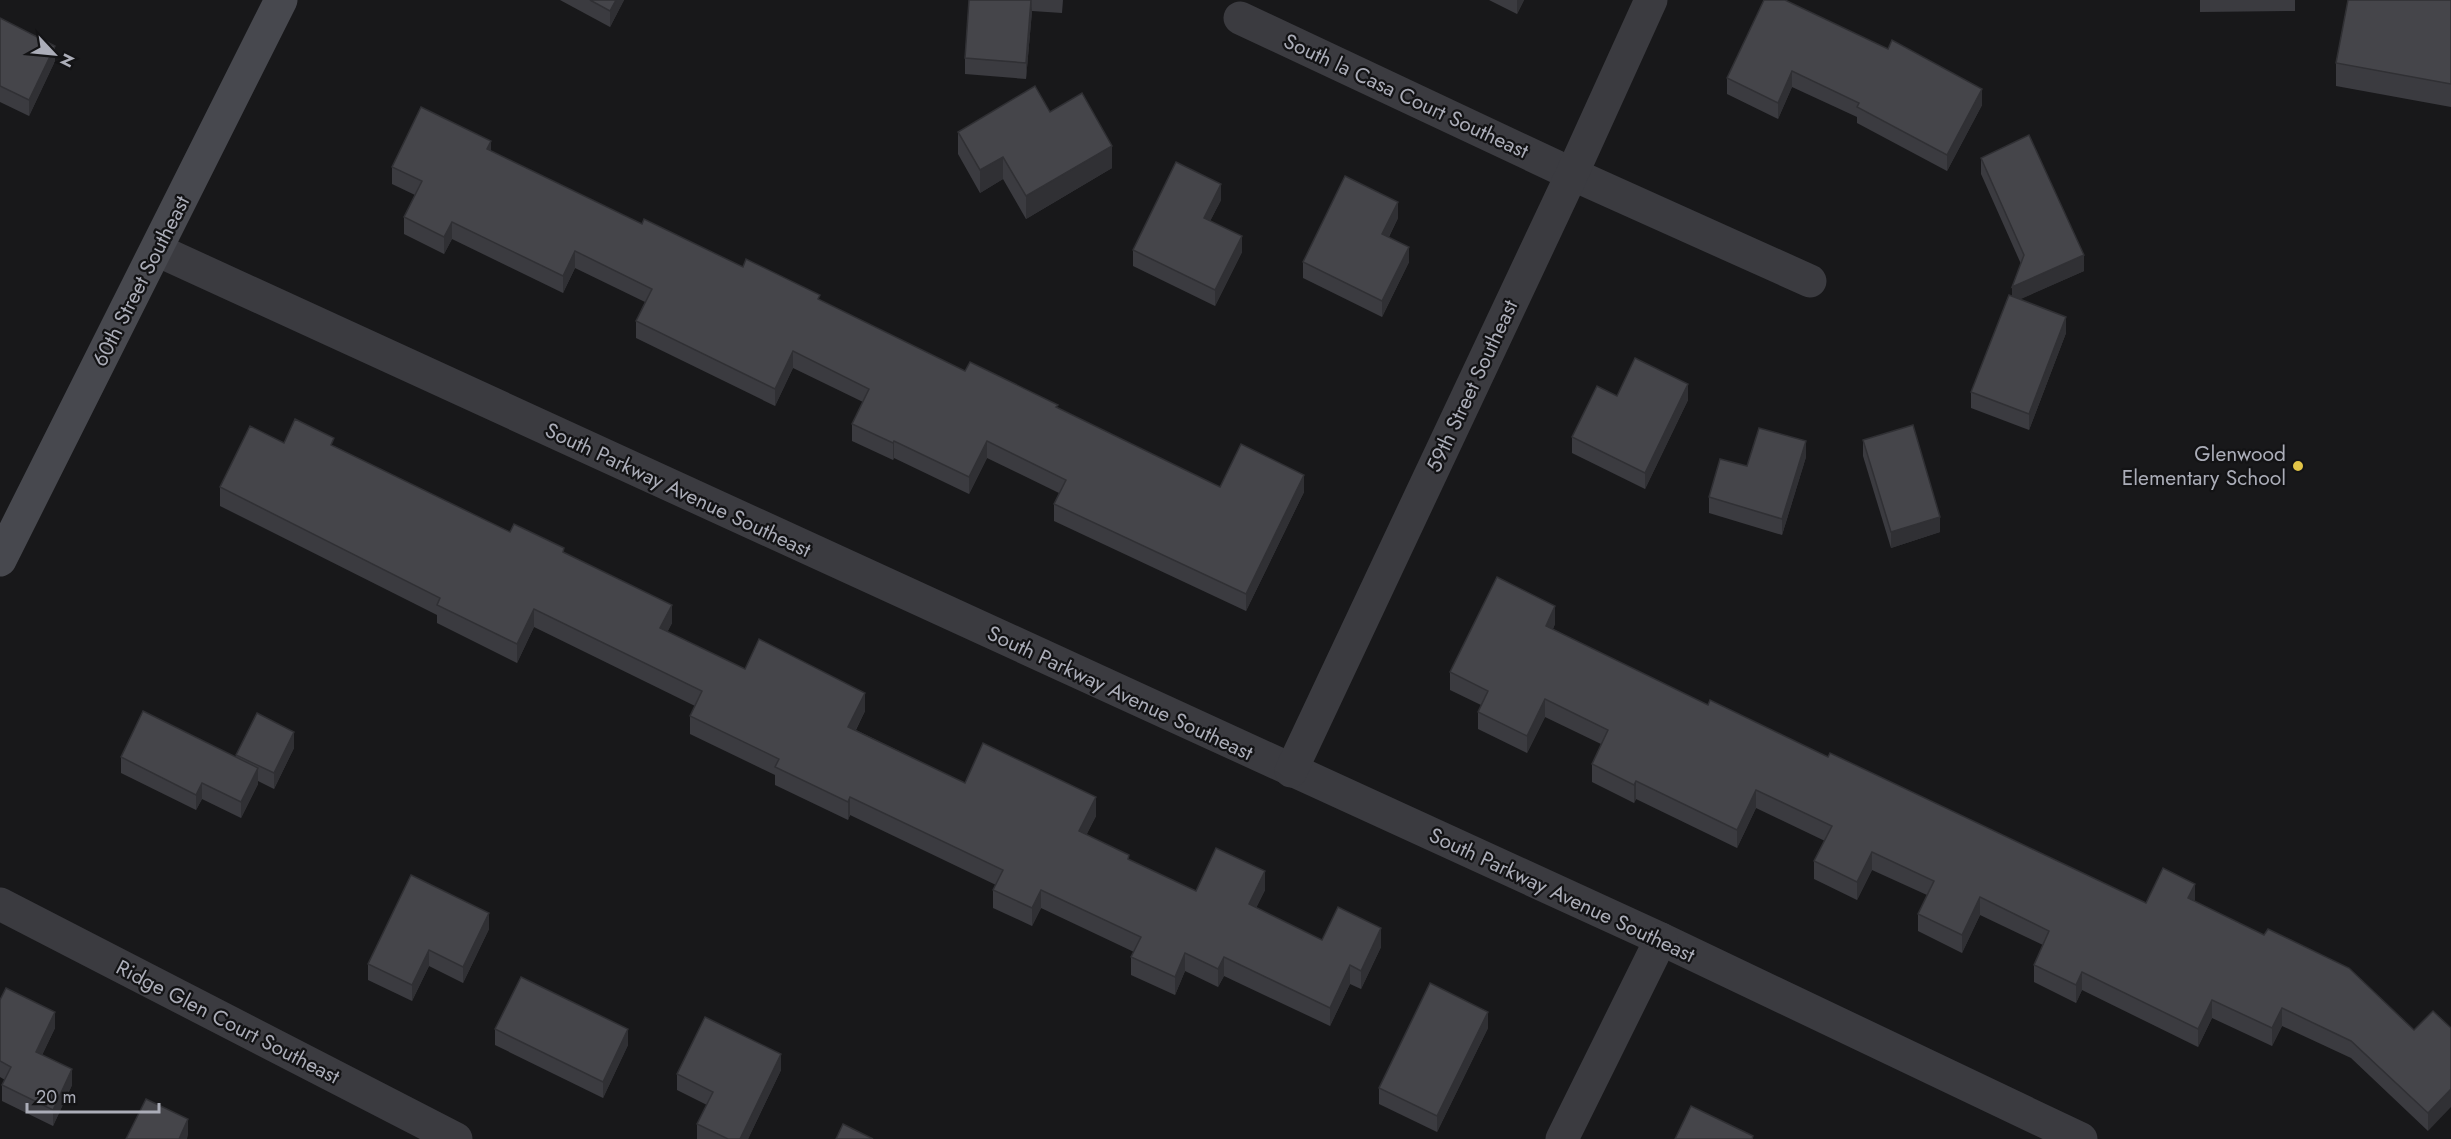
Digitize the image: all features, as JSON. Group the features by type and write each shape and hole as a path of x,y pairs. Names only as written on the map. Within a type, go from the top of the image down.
{"main road":[{"name":"60th Street Southeast","path":"0,560 281,0"}],"street":[{"name":"59th Street Southeast","path":"1291,771 1572,174 1651,0"},
{"name":"South la Casa Court Southeast","path":"1240,18 1572,174 1810,281"},
{"name":"South Parkway Avenue Southeast","path":"157,250 1661,939 2081,1139"},
{"name":"Ridge Glen Court Southeast","path":"0,904 456,1139"},
{"path":"1562,1139 1661,939"}],"building":[{"path":"590,0 616,0 610,11"},
{"path":"969,0 1031,0 1026,63 965,58"},
{"path":"1764,0 1785,0 1888,49 1892,40 1982,89 1947,155 1857,107 1859,103 1792,71 1778,103 1727,78"},
{"path":"2348,0 2451,0 2451,84 2336,63"},
{"path":"0,18 55,46 29,100 0,86"},
{"path":"1035,86 1050,112 1082,93 1112,146 1026,196 1003,157 980,170 958,132"},
{"path":"421,107 491,141 487,149 642,224 644,219 743,267 746,259 820,295 818,299 965,371 970,362 1220,487 1241,444 1304,475 1246,594 1054,504 1066,480 987,441 969,477 894,441 893,443 852,424 869,389 793,351 775,389 636,321 652,289 575,251 563,276 452,222 444,237 404,217 422,181 392,167"},
{"path":"2029,135 2084,255 2012,287 2024,255 1981,158"},
{"path":"1176,162 1221,184 1204,218 1242,236 1215,290 1133,250"},
{"path":"1345,176 1398,202 1382,234 1409,247 1382,301 1303,262"},
{"path":"2009,295 2066,317 2029,414 1971,392"},
{"path":"1635,358 1688,384 1645,473 1572,437 1597,386 1617,396"},
{"path":"295,419 334,438 331,445 510,532 514,524 564,548 563,552 672,605 660,628 745,669 759,639 865,693 848,727 965,783 983,743 1096,797 1079,831 1129,855 1128,859 1196,891 1216,848 1265,871 1249,904 1322,940 1338,907 1381,928 1361,971 1350,965 1330,1008 1224,957 1218,969 1185,953 1175,977 1131,957 1141,937 1041,890 1032,908 993,890 1003,870 850,797 848,802 775,767 779,759 690,716 702,691 534,609 517,644 437,605 440,598 220,487 250,426 284,443"},
{"path":"1913,425 1940,517 1891,532 1863,440"},
{"path":"1759,428 1806,441 1782,519 1709,497 1720,459 1747,466"},
{"path":"1497,577 1555,606 1546,626 1708,705 1710,700 1828,757 1830,753 2146,903 2163,868 2195,884 2188,898 2264,935 2268,929 2349,968 2414,1030 2433,1011 2451,1028 2451,1089 2428,1113 2351,1041 2282,1008 2272,1028 2212,1000 2198,1029 2082,972 2076,985 2034,965 2049,931 1980,897 1962,935 1918,914 1934,881 1872,852 1857,882 1814,861 1832,826 1756,790 1737,830 1636,781 1634,785 1592,764 1608,730 1545,699 1527,736 1478,712 1488,691 1450,672"},
{"path":"143,711 258,768 241,802 202,783 196,795 121,757"},
{"path":"257,713 294,732 274,773 236,755"},
{"path":"411,875 489,913 463,967 429,950 412,985 368,964"},
{"path":"521,977 628,1029 603,1082 495,1029"},
{"path":"1430,983 1488,1012 1437,1116 1379,1088"},
{"path":"6,988 55,1012 36,1052 72,1069 53,1110 2,1085 11,1067 0,1061 0,1000"},
{"path":"705,1017 781,1054 740,1139 728,1139 697,1124 713,1092 677,1074"},
{"path":"146,1099 188,1119 179,1139 126,1139"},
{"path":"1691,1106 1753,1136 1752,1139 1675,1139"},
{"path":"843,1124 873,1139 836,1139"}],"place":[{"name":"Glenwood Elementary School","path":"2298,466"}]}
